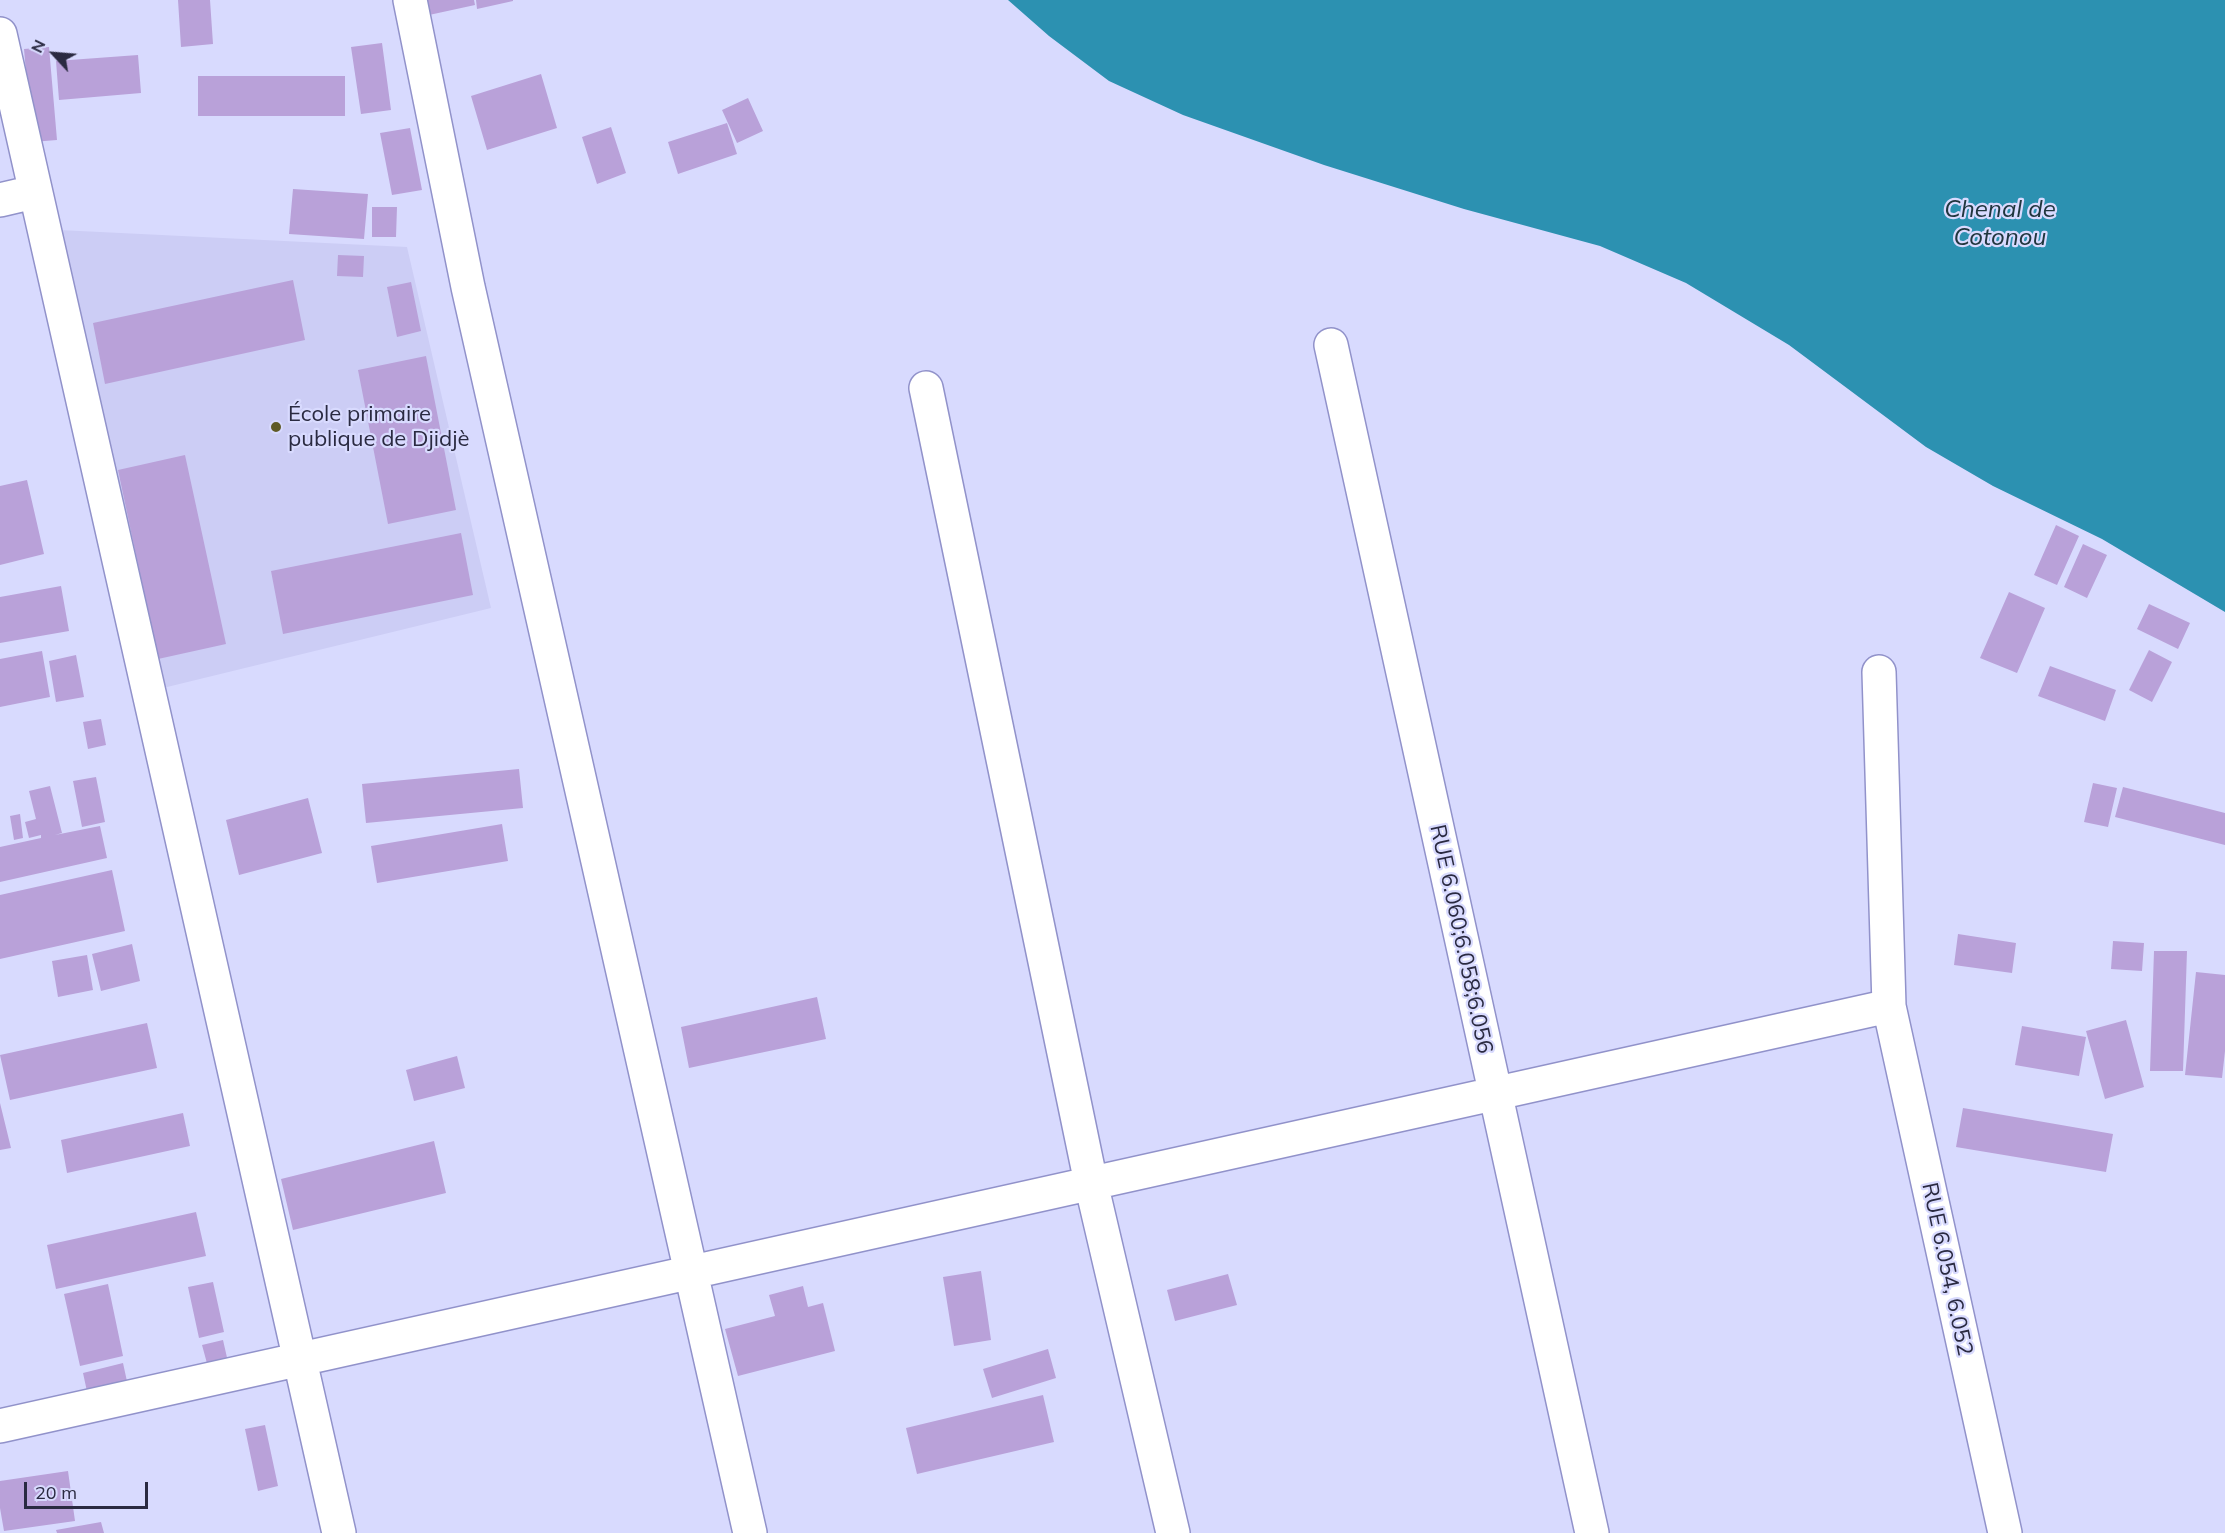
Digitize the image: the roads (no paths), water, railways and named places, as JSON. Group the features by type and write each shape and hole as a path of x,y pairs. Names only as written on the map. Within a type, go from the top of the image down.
{"street":[{"path":"410,0 468,287 750,1533"},
{"path":"0,34 339,1533"},
{"path":"0,200 34,192"},
{"name":"RUE 6.060;6.058;6.056","path":"1331,345 1592,1533"},
{"path":"926,388 1091,1183 1173,1533"},
{"name":"RUE 6.054, 6.052","path":"1880,672 1889,1006 2006,1533"},
{"path":"0,1426 1889,1006"}],"water":[{"name":"Chenal de Cotonou","path":"1008,0 2225,0 2225,612 2102,539 1993,486 1926,447 1789,345 1686,283 1600,246 1464,209 1324,165 1183,115 1109,81 1049,36"}],"place":[{"name":"École primaire publique de Djidjè","path":"276,427"}]}
